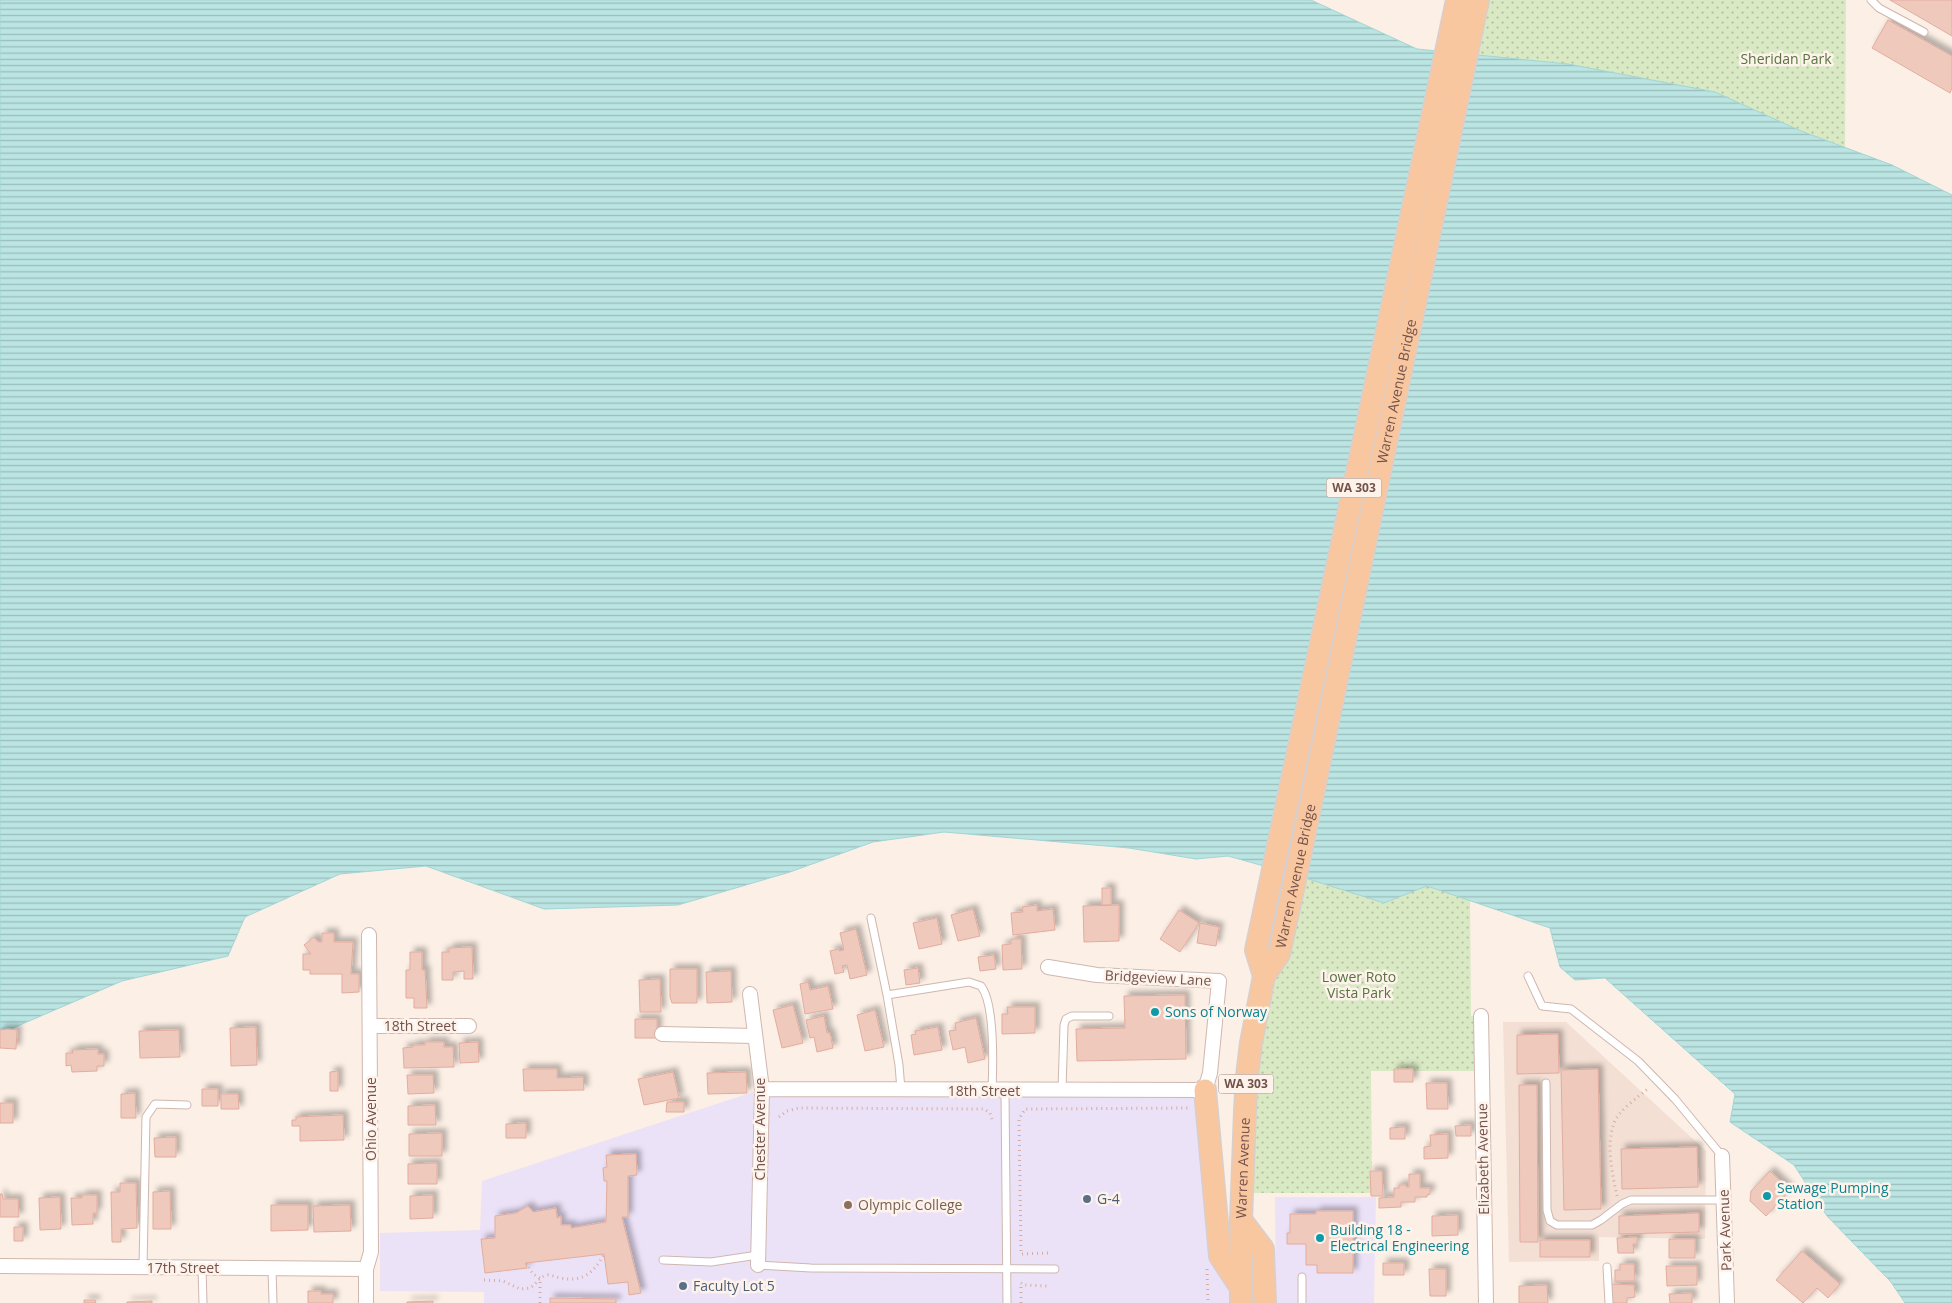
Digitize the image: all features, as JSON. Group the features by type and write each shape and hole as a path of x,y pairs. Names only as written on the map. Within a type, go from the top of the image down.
{"main road":[{"name":"Warren Avenue Bridge","path":"1264,976 1256,950 1457,0"},
{"name":"Warren Avenue Bridge","path":"1264,976 1279,954 1478,0"},
{"name":"Warren Avenue","path":"1241,1295 1241,1220 1247,1076 1251,1043 1264,976"},
{"path":"1205,1090 1220,1256 1241,1295"},
{"path":"1241,1220 1263,1249 1265,1303"}],"street":[{"name":"Ohio Avenue","path":"366,1303 366,1269 371,1252 369,935"},
{"name":"Bridgeview Lane","path":"1048,967 1097,975 1219,981 1210,1073 1205,1090"},
{"name":"Chester Avenue","path":"750,994 762,1089 758,1260"},
{"name":"Elizabeth Avenue","path":"1481,1016 1486,1303"},
{"name":"18th Street","path":"370,1026 469,1026"},
{"path":"662,1034 755,1036"},
{"name":"18th Street","path":"762,1089 1205,1090"},
{"name":"Park Avenue","path":"1722,1156 1727,1303"},
{"name":"17th Street","path":"0,1266 366,1269"}],"lane":[{"path":"1871,0 1879,8 1924,32"},
{"path":"871,918 900,1065 901,1090"},
{"path":"1528,976 1542,1006 1571,1009 1638,1062 1699,1127 1722,1156"},
{"path":"887,995 969,982 981,986 988,999 991,1038 999,1091 1007,1303"},
{"path":"1062,1091 1064,1025 1066,1020 1072,1016 1109,1016"},
{"path":"1546,1083 1547,1210 1550,1221 1557,1225 1592,1225 1631,1200 1724,1200"},
{"path":"143,1267 146,1117 155,1104 187,1105"},
{"path":"663,1260 711,1262 758,1260 811,1268 1055,1269"},
{"path":"1607,1267 1609,1303"},
{"path":"202,1268 203,1303"},
{"path":"272,1268 272,1303"},
{"path":"1302,1277 1302,1303"}],"path":[{"path":"1619,1206 1610,1144 1614,1122 1636,1098 1657,1082"},
{"path":"779,1116 787,1111 799,1108 984,1109 992,1116 992,1126"},
{"path":"1048,1253 1021,1254 1019,1119 1025,1109 1193,1109"},
{"path":"484,1280 503,1281 520,1289 530,1288 540,1278 548,1276 577,1278 588,1275 596,1268 604,1254"},
{"path":"526,1263 533,1274 540,1278"},
{"path":"540,1278 540,1303"},
{"path":"1021,1303 1021,1283 1024,1286 1048,1286"}],"shaded area":[{"path":"1503,1022 1566,1022 1706,1151 1705,1239 1599,1237 1599,1261 1509,1262"},
{"name":"Olympic College","path":"762,1089 1205,1090 1212,1176 1241,1303 484,1303 484,1292 380,1291 380,1233 480,1230 482,1181"},
{"path":"1275,1197 1376,1197 1374,1303 1276,1303"}],"green space":[{"name":"Sheridan Park","path":"1478,0 1846,0 1845,147 1801,131 1466,55"},
{"name":"Lower Roto Vista Park","path":"1296,875 1384,903 1427,886 1470,900 1471,1016 1481,1016 1481,1071 1371,1071 1372,1193 1242,1193 1245,1111"}],"water":[{"path":"0,0 1311,0 1417,49 1568,64 1715,92 1801,131 1892,165 1952,195 1952,1303 1905,1303 1891,1282 1827,1216 1794,1165 1730,1122 1735,1094 1605,978 1575,980 1560,967 1550,928 1427,886 1384,903 1228,856 1196,859 1129,848 944,832 873,842 790,872 678,905 544,909 426,866 340,874 245,917 228,956 122,981 6,1031 0,1030"}],"building":[{"path":"1890,0 1952,0 1952,36"},
{"path":"1888,20 1952,56 1952,88 1950,93 1872,48"},
{"path":"1102,888 1111,888 1111,905 1102,905"},
{"path":"1037,905 1037,911 1053,909 1055,930 1013,935 1011,913 1023,912 1022,907"},
{"path":"1119,905 1119,941 1084,942 1083,906"},
{"path":"973,909 980,936 958,941 951,915"},
{"path":"1179,910 1199,923 1180,952 1160,939"},
{"path":"937,918 942,944 919,949 913,923"},
{"path":"1200,923 1219,927 1216,946 1197,943"},
{"path":"856,929 867,975 850,979 847,965 842,966 844,972 835,974 830,951 844,950 840,933"},
{"path":"322,933 334,933 334,942 353,942 351,974 359,974 359,992 342,993 342,974 310,974 310,970 303,970 303,954 311,954 304,945 314,937 318,942 322,942"},
{"path":"1011,939 1021,939 1022,969 1003,970 1002,945 1011,944"},
{"path":"472,947 473,979 464,979 464,971 453,972 453,980 442,980 442,952 449,952 449,948"},
{"path":"410,952 422,952 422,970 425,970 427,1008 414,1008 414,998 406,998 406,970 410,970"},
{"path":"994,955 996,969 980,971 978,957"},
{"path":"918,968 920,983 906,985 904,970"},
{"path":"670,969 697,969 697,1003 672,1003 670,997"},
{"path":"731,971 732,1002 707,1003 706,972"},
{"path":"660,979 661,1012 640,1012 639,980"},
{"path":"808,982 810,990 828,986 833,1009 805,1014 800,984"},
{"name":"Sons of Norway","path":"1185,995 1186,1059 1077,1061 1076,1029 1125,1028 1124,996"},
{"path":"793,1005 803,1043 782,1048 773,1010"},
{"path":"1007,1007 1035,1007 1035,1033 1002,1034 1002,1014 1008,1014"},
{"path":"875,1010 884,1047 865,1051 857,1015"},
{"path":"824,1016 827,1033 830,1033 833,1048 817,1052 814,1037 810,1038 806,1020"},
{"path":"976,1018 985,1059 968,1063 965,1047 953,1050 949,1031 956,1030 955,1023"},
{"path":"635,1019 657,1019 657,1038 635,1038"},
{"path":"256,1027 257,1065 231,1066 230,1028"},
{"path":"938,1027 942,1050 914,1055 911,1035 916,1034 915,1031"},
{"path":"0,1030 17,1030 16,1049 0,1048"},
{"path":"179,1030 180,1057 140,1058 139,1031"},
{"path":"1558,1034 1559,1073 1517,1074 1517,1035"},
{"path":"425,1042 444,1042 444,1047 453,1047 454,1067 404,1068 403,1048 413,1047 413,1045 425,1045"},
{"path":"478,1042 479,1062 460,1063 459,1043"},
{"path":"98,1049 98,1054 104,1054 104,1066 97,1066 97,1071 72,1072 71,1065 66,1066 66,1053 73,1053 72,1050"},
{"path":"523,1069 557,1069 557,1078 583,1077 584,1090 524,1091"},
{"path":"1394,1069 1413,1069 1413,1082 1394,1082"},
{"path":"1598,1069 1601,1209 1564,1210 1561,1070"},
{"path":"338,1071 338,1091 330,1091 330,1072"},
{"path":"673,1072 679,1098 644,1105 638,1079"},
{"path":"746,1072 747,1093 708,1094 707,1073"},
{"path":"407,1075 433,1075 434,1093 408,1094"},
{"path":"1426,1083 1447,1083 1448,1109 1427,1109"},
{"path":"1519,1085 1537,1085 1538,1242 1520,1242"},
{"path":"202,1089 218,1089 218,1106 202,1106"},
{"path":"135,1093 136,1118 121,1118 121,1094"},
{"path":"221,1094 238,1094 239,1109 221,1109"},
{"path":"667,1102 684,1102 684,1112 666,1112"},
{"path":"0,1103 13,1103 13,1123 0,1123"},
{"path":"435,1105 436,1125 408,1125 408,1106"},
{"path":"343,1115 344,1140 300,1141 300,1126 292,1126 292,1120 296,1120 296,1117"},
{"path":"526,1123 526,1138 506,1138 506,1124"},
{"path":"1471,1125 1471,1136 1456,1136 1455,1126"},
{"path":"1405,1127 1405,1139 1390,1139 1390,1128"},
{"path":"442,1133 442,1156 409,1156 409,1134"},
{"path":"1448,1134 1448,1158 1424,1159 1424,1147 1431,1146 1430,1135"},
{"path":"176,1137 176,1157 155,1157 154,1138"},
{"path":"1697,1147 1698,1187 1622,1189 1621,1149"},
{"path":"636,1154 637,1175 628,1176 628,1217 622,1217 641,1293 629,1295 628,1282 608,1284 604,1254 526,1263 527,1268 485,1273 481,1239 495,1238 495,1216 516,1213 528,1206 533,1212 556,1208 557,1218 561,1216 561,1225 571,1225 571,1228 606,1222 607,1181 604,1181 603,1168 607,1167 606,1155"},
{"path":"437,1163 437,1184 408,1184 408,1164"},
{"path":"1370,1171 1382,1171 1383,1196 1371,1196"},
{"name":"Sewage Pumping Station","path":"1770,1171 1790,1190 1766,1216 1750,1201 1751,1191"},
{"path":"1409,1174 1420,1174 1420,1188 1430,1188 1430,1194 1427,1197 1415,1197 1415,1202 1401,1202 1401,1207 1379,1208 1379,1198 1394,1197 1394,1188 1399,1188 1399,1185 1409,1187"},
{"path":"120,1183 136,1183 137,1228 121,1229 121,1242 112,1242 111,1192 120,1192"},
{"path":"170,1191 171,1229 153,1229 153,1192"},
{"path":"0,1194 2,1194 3,1199 18,1199 19,1217 0,1217"},
{"path":"82,1195 97,1195 97,1213 93,1213 93,1224 72,1225 71,1198 82,1198"},
{"path":"433,1195 433,1218 410,1219 410,1196"},
{"path":"60,1197 61,1229 40,1230 39,1198"},
{"path":"271,1205 308,1205 308,1230 271,1231"},
{"path":"350,1205 351,1231 314,1232 313,1206"},
{"name":"Building 18 - Electrical Engineering","path":"1316,1211 1353,1211 1353,1273 1317,1273 1317,1265 1306,1265 1306,1244 1287,1244 1287,1233 1290,1233 1290,1214 1316,1214"},
{"path":"1699,1213 1699,1232 1619,1234 1619,1216"},
{"path":"1458,1215 1458,1235 1432,1236 1432,1216"},
{"path":"14,1227 23,1227 23,1241 14,1241"},
{"path":"1637,1237 1637,1244 1633,1244 1634,1253 1618,1253 1617,1238"},
{"path":"1669,1239 1695,1239 1695,1258 1669,1258"},
{"path":"1540,1240 1590,1240 1590,1257 1540,1257"},
{"path":"1802,1251 1840,1284 1828,1298 1817,1288 1803,1303 1776,1280"},
{"path":"1383,1263 1404,1263 1404,1275 1383,1275"},
{"path":"1620,1264 1634,1264 1635,1281 1615,1281 1615,1270 1620,1270"},
{"path":"1666,1266 1697,1266 1697,1285 1667,1286"},
{"path":"1429,1269 1446,1269 1446,1296 1430,1296"},
{"path":"1610,1284 1634,1285 1635,1297 1627,1298 1627,1303 1610,1303"},
{"path":"1547,1285 1548,1303 1519,1303 1519,1286"},
{"path":"308,1291 321,1291 321,1294 333,1294 333,1303 308,1303"},
{"path":"1692,1293 1692,1303 1670,1303 1669,1294"},
{"path":"550,1298 616,1299 616,1303 550,1303"},
{"path":"84,1300 95,1300 96,1303 84,1303"},
{"path":"152,1301 152,1303 127,1303 127,1302"},
{"path":"433,1301 433,1303 407,1303 407,1302"}],"place":[{"name":"Sons of Norway","path":"1155,1012"},
{"name":"Sewage Pumping Station","path":"1767,1196"},
{"name":"G-4","path":"1087,1199"},
{"name":"Olympic College","path":"848,1205"},
{"name":"Building 18 - Electrical Engineering","path":"1320,1238"},
{"name":"Faculty Lot 5","path":"683,1286"}]}
